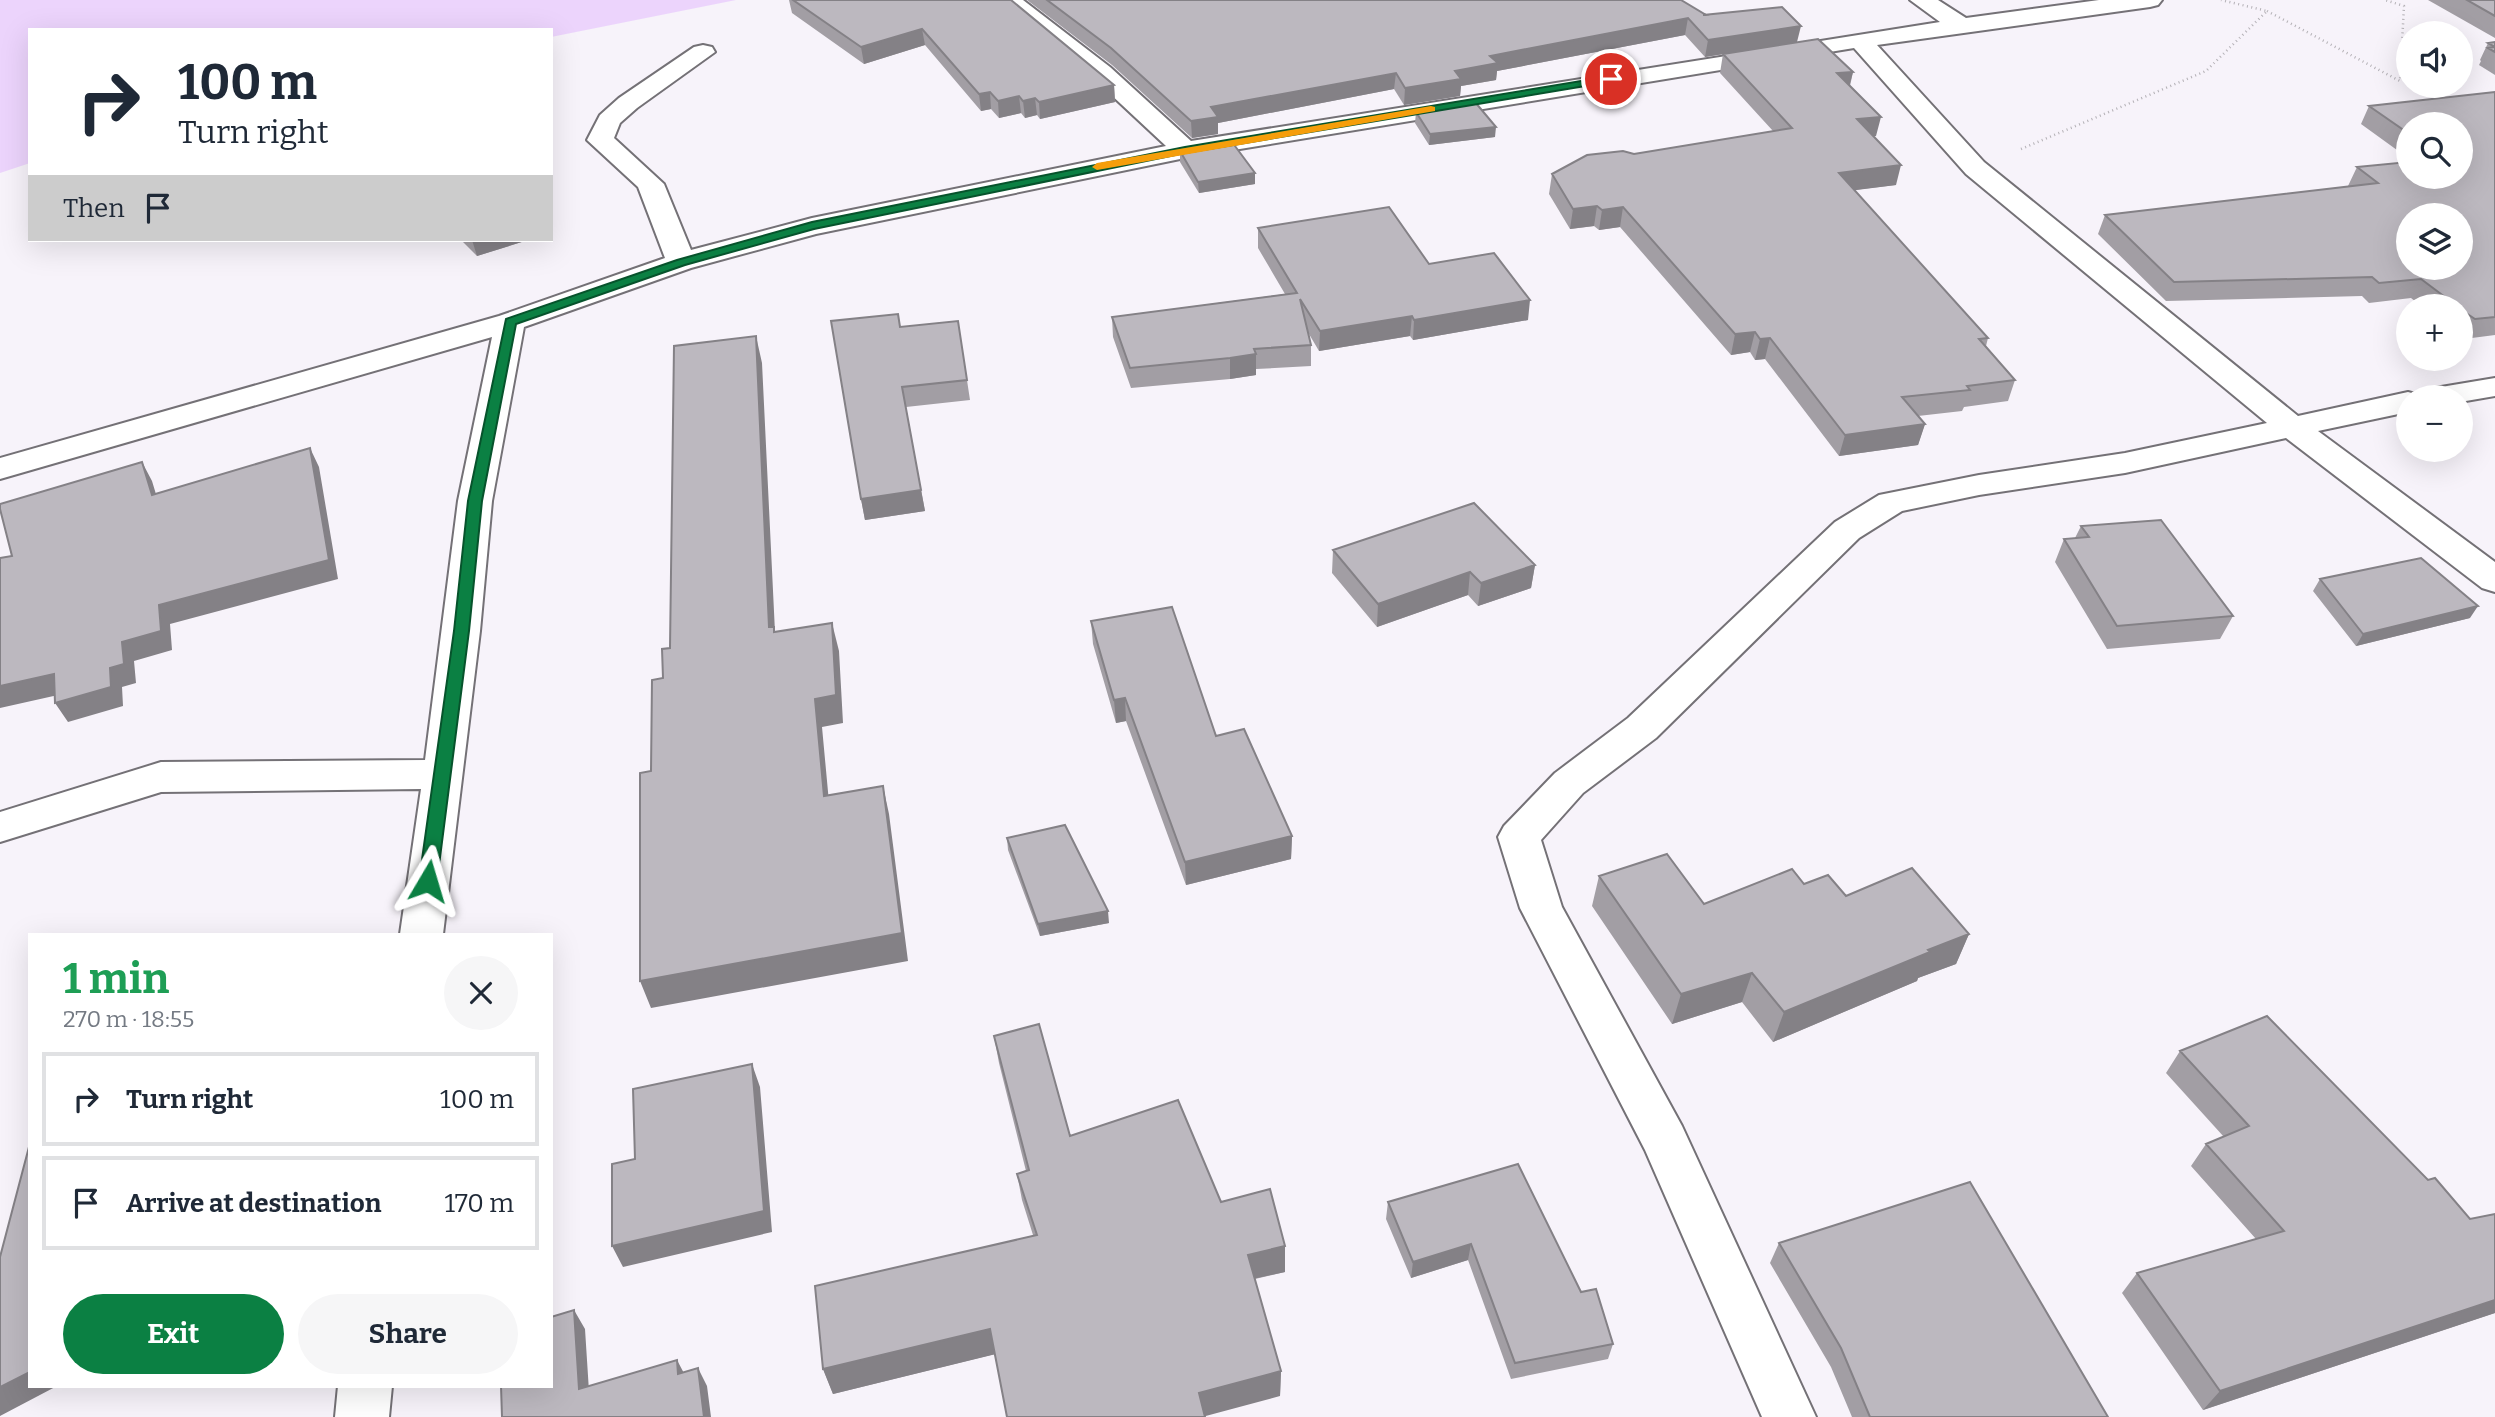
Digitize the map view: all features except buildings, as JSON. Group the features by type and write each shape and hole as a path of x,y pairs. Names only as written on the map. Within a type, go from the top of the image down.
{"street":[{"path":"1009,0 1101,72 1185,150"},
{"path":"1922,0 1962,26"},
{"path":"0,470 510,322 681,262 812,226 1185,150 1860,40 2150,0"},
{"path":"1860,40 1975,168 2292,428 2495,580"},
{"path":"681,262 650,184 600,140 609,120 628,103 703,52"},
{"path":"422,933 462,631 475,501 510,322"},
{"path":"2473,391 2495,387"},
{"path":"1789,1417 1664,1141 1541,908 1519,837 1569,783 1642,728 1847,530 1891,503 1979,485 2125,463 2396,405"},
{"path":"0,827 161,776 442,774"},
{"path":"362,1417 365,1388"}],"path":[{"path":"2221,0 2267,11 2400,82 2404,6 2385,0"},
{"path":"1975,168 2206,71 2267,11"}],"shaded area":[{"path":"0,0 736,0 553,37 553,28 28,28 28,164 0,173"}],"slow traffic":[{"path":"1097,167 1431,109"}],"route":[{"path":"428,881 462,631 475,501 510,322 681,262 812,226 1185,150 1611,79"}]}
